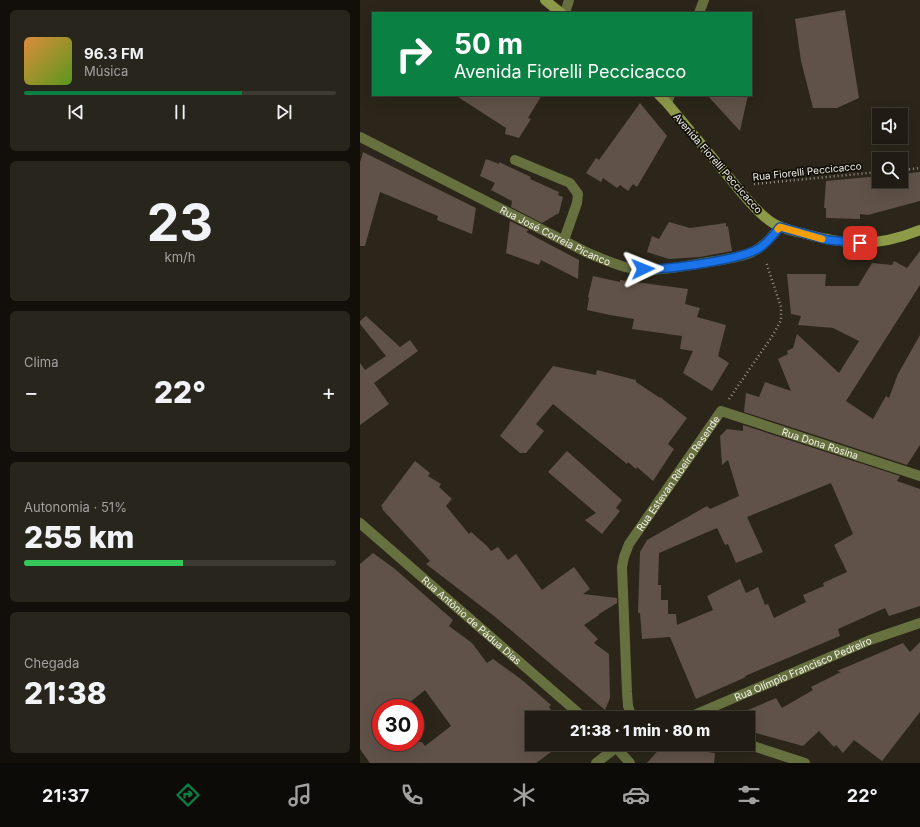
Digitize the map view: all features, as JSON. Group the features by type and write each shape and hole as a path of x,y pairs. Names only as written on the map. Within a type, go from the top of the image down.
{"main road":[{"path":"547,1 560,12"},
{"name":"Avenida Fiorelli Peccicacco","path":"668,99 736,186 766,218 780,227 828,240 849,243 870,243 905,236 920,230"}],"street":[{"path":"565,12 569,0"},
{"path":"699,12 704,0"},
{"name":"Rua José Correia Picanco","path":"360,137 588,253 618,265 634,269 652,270 673,268 737,257 751,253 761,247 780,227"},
{"path":"515,160 570,183 578,194 577,203 564,240"},
{"name":"Rua Dona Rosina","path":"721,411 920,476"},
{"name":"Rua Estevan Ribeiro Resende","path":"630,711 627,692 622,567 624,557 629,544 721,411"},
{"name":"Rua Antônio de Pádua Dias","path":"360,523 576,711"},
{"name":"Rua Olímpio Francisco Pedreiro","path":"703,711 870,640 920,623"},
{"path":"755,747 805,763"},
{"path":"596,763 611,751"},
{"path":"623,751 630,763"}],"path":[{"path":"908,169 920,168"},
{"name":"Rua Fiorelli Peccicacco","path":"736,186 872,173"},
{"name":"Rua Estevan Ribeiro Resende","path":"721,411 773,335 781,320 781,307 761,247"}],"building":[{"path":"845,10 859,98 837,108 813,108 801,61 795,19"},
{"path":"457,96 541,96 528,118 531,119 519,138 505,134 506,128"},
{"path":"708,96 748,96 740,131"},
{"path":"640,103 667,136 637,187 633,184 628,191 620,185 617,188 603,178 601,182 586,173 596,158 599,160"},
{"path":"363,152 476,208 472,234 437,220 438,216 380,192 365,246 360,246 360,163"},
{"path":"486,159 499,164 499,162 531,177 530,179 559,192 558,195 563,197 559,213 542,223 511,207 512,201 491,190 495,183 480,176"},
{"path":"920,172 920,201 868,215 860,214 860,219 826,218 826,208 824,208 826,181 872,177 872,188 908,188 908,173"},
{"path":"510,221 529,230 526,232 579,260 578,279 541,260 539,265 506,253"},
{"path":"669,222 690,228 726,223 726,227 728,226 732,251 700,257 669,259 647,252 652,236 659,239"},
{"path":"920,251 920,285 846,401 873,419 886,396 889,398 898,374 920,335 920,445 907,465 744,412 746,393 759,397 765,382 791,391 778,359 788,354 787,351 793,348 797,334 839,373 859,341 833,328 798,325 801,316 791,314 787,274 826,274 825,286 858,286 872,263 892,265 894,261 907,268"},
{"path":"593,276 620,282 620,280 688,289 685,304 700,308 697,317 726,325 718,356 729,363 712,391 683,373 693,351 680,349 682,336 632,329 634,319 587,310 588,297"},
{"path":"366,316 400,347 410,340 418,351 374,383 389,404 360,425 360,363 365,370 386,356 360,324 360,321"},
{"path":"553,366 596,375 597,370 636,380 636,382 660,397 687,418 668,444 674,449 653,481 637,467 636,469 628,462 627,464 553,404 536,424 544,431 526,453 520,453 500,436"},
{"path":"743,425 900,476 897,481 920,489 920,606 889,616 885,608 838,629 840,636 745,676 746,677 696,699 670,637 642,639 640,613 638,613 640,552 647,540 707,506 710,509 739,496 728,460 722,465 720,436 727,429 743,431","holes":["831,483 853,534 834,545 847,572 823,583 824,586 803,595 806,602 774,618 768,604 765,605 758,587 746,593 740,579 707,596 713,610 677,625 676,614 668,614 668,600 661,600 661,585 658,585 659,553 717,528 725,545 728,544 736,563 763,552 747,517"]},
{"path":"567,451 622,500 616,508 620,511 602,534 585,520 596,513 548,472"},
{"path":"415,461 430,473 428,476 441,484 439,487 452,499 446,506 469,534 471,532 491,551 498,547 508,560 516,554 542,590 574,567 590,589 583,594 617,598 617,603 584,625 598,639 594,643 609,654 610,698 605,710 494,616 426,564 430,561 382,509 383,508 381,506"},
{"path":"373,553 395,569 453,620 449,626 472,643 487,663 493,659 522,680 551,705 549,707 552,711 525,711 525,751 552,751 536,763 370,763 360,749 360,564"},
{"path":"920,642 920,712 882,761 854,740 843,753 836,745 834,747 819,731 803,746 755,733 755,711 748,710 776,698 782,708 813,690 811,687 841,672 837,671 903,643 910,652"},
{"path":"658,751 700,751 715,753 714,763 647,763"}],"slow traffic":[{"path":"778,229 780,227 822,239"}],"route":[{"path":"643,269 652,270 673,268 737,257 751,253 761,247 780,227 828,240 860,243"}]}
